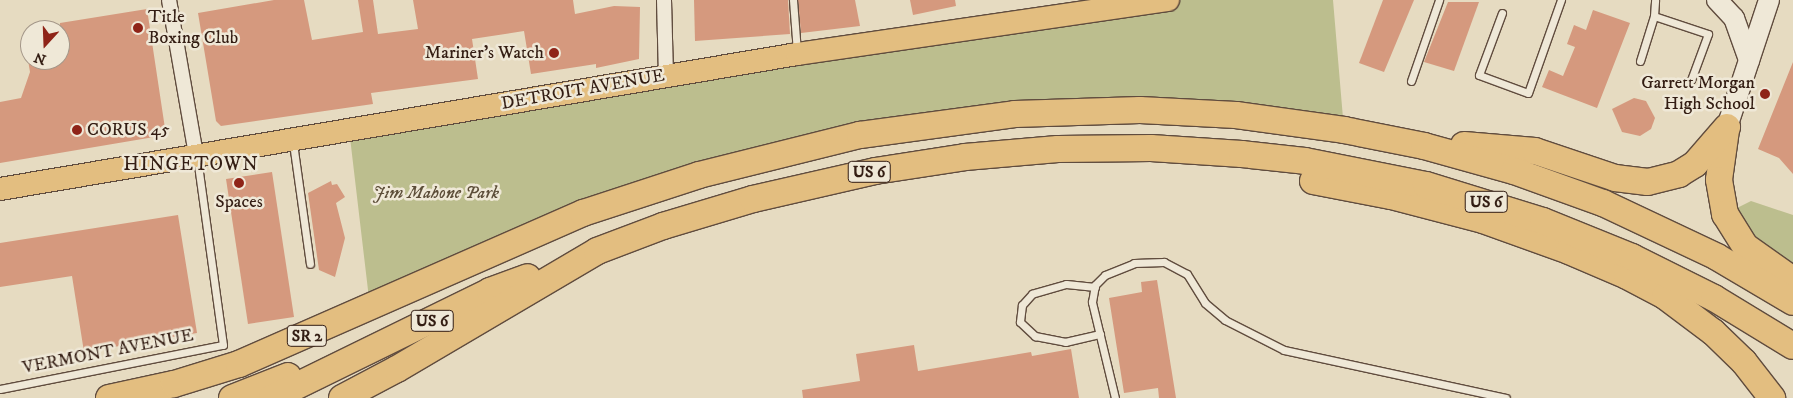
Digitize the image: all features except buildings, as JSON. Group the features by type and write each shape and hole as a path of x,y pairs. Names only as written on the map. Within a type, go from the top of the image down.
{"highway":[{"name":"US 6","path":"232,398 327,358 408,317 496,251 608,204 739,164 860,135 953,120 1079,110 1172,111 1273,119 1394,140 1514,172 1603,203 1717,257 1793,302"},
{"path":"1394,140 1535,151 1615,178 1648,182 1679,174 1695,164 1727,127"},
{"path":"1727,127 1719,180 1725,214 1746,246 1793,280"},
{"path":"1151,148 1421,203 1483,220 1569,251 1647,286 1681,307 1731,348 1772,398"},
{"name":"US 6","path":"272,398 490,291 597,251 724,208 875,170 1005,152 1151,148 1305,161 1418,183 1485,202 1632,257 1714,298 1793,346"},
{"name":"SR 2","path":"109,398 174,384 239,364 496,251"},
{"path":"342,398 397,369 597,251"}],"main road":[{"name":"DETROIT AVENUE","path":"0,189 797,54 1134,3 1168,0"},
{"path":"1717,0 1734,18 1749,60"},
{"path":"1727,127 1769,0"}],"street":[{"path":"169,0 196,155"},
{"path":"664,0 666,76"}],"lane":[{"path":"793,0 797,54"},
{"path":"1411,81 1439,0"},
{"path":"1502,13 1479,75 1528,93 1561,0"},
{"path":"1640,60 1654,16 1655,0"},
{"path":"1654,16 1708,34 1691,80"},
{"path":"292,139 310,264"},
{"name":"VERMONT AVENUE","path":"0,389 223,345 196,155"},
{"path":"1115,398 1092,302 1095,287 1105,274 1134,263 1164,262 1188,274 1205,303 1225,320 1284,350 1506,398"},
{"path":"1095,287 1066,284 1032,294 1022,305 1020,322 1035,336 1065,342 1100,334"}],"green space":[{"name":"Jim Mahone Park","path":"1168,0 1333,0 1344,130 1140,110 768,156 370,307 349,129"},
{"path":"1751,201 1793,215 1793,280 1725,214"}],"place":[{"name":"Title Boxing Club","path":"138,28"},
{"name":"Mariner's Watch","path":"554,53"},
{"name":"Garrett Morgan High School","path":"1765,94"},
{"name":"CORUS 45","path":"77,130"},
{"name":"Spaces","path":"239,183"}],"district":[{"name":"HINGETOWN","path":"191,165"}]}
